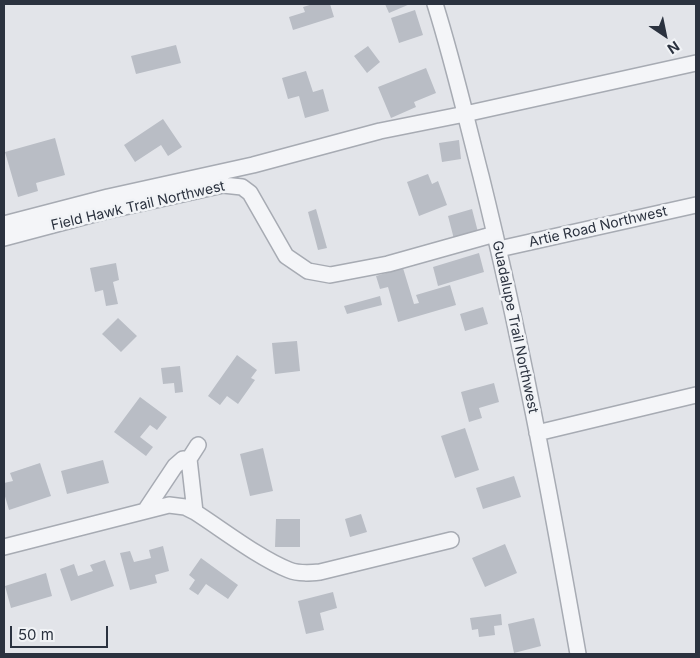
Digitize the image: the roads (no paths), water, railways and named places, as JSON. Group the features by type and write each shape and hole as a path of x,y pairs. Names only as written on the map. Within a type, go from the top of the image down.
{"street":[{"name":"Guadalupe Trail Northwest","path":"435,4 466,114 499,249 555,519 573,653"},
{"path":"4,224 108,197 252,165 380,130 466,114 696,63"},
{"name":"Field Hawk Trail Northwest","path":"4,238 102,212 223,185 242,187 250,193 286,256 292,262 317,273 330,275 388,264 495,234"},
{"name":"Artie Road Northwest","path":"499,249 696,205"},
{"path":"537,433 696,395"},
{"path":"195,512 189,459 198,445"},
{"path":"145,511 175,466 182,459 189,459"},
{"path":"4,547 170,505 185,507 272,561 290,570 307,573 320,572 451,540"}]}
